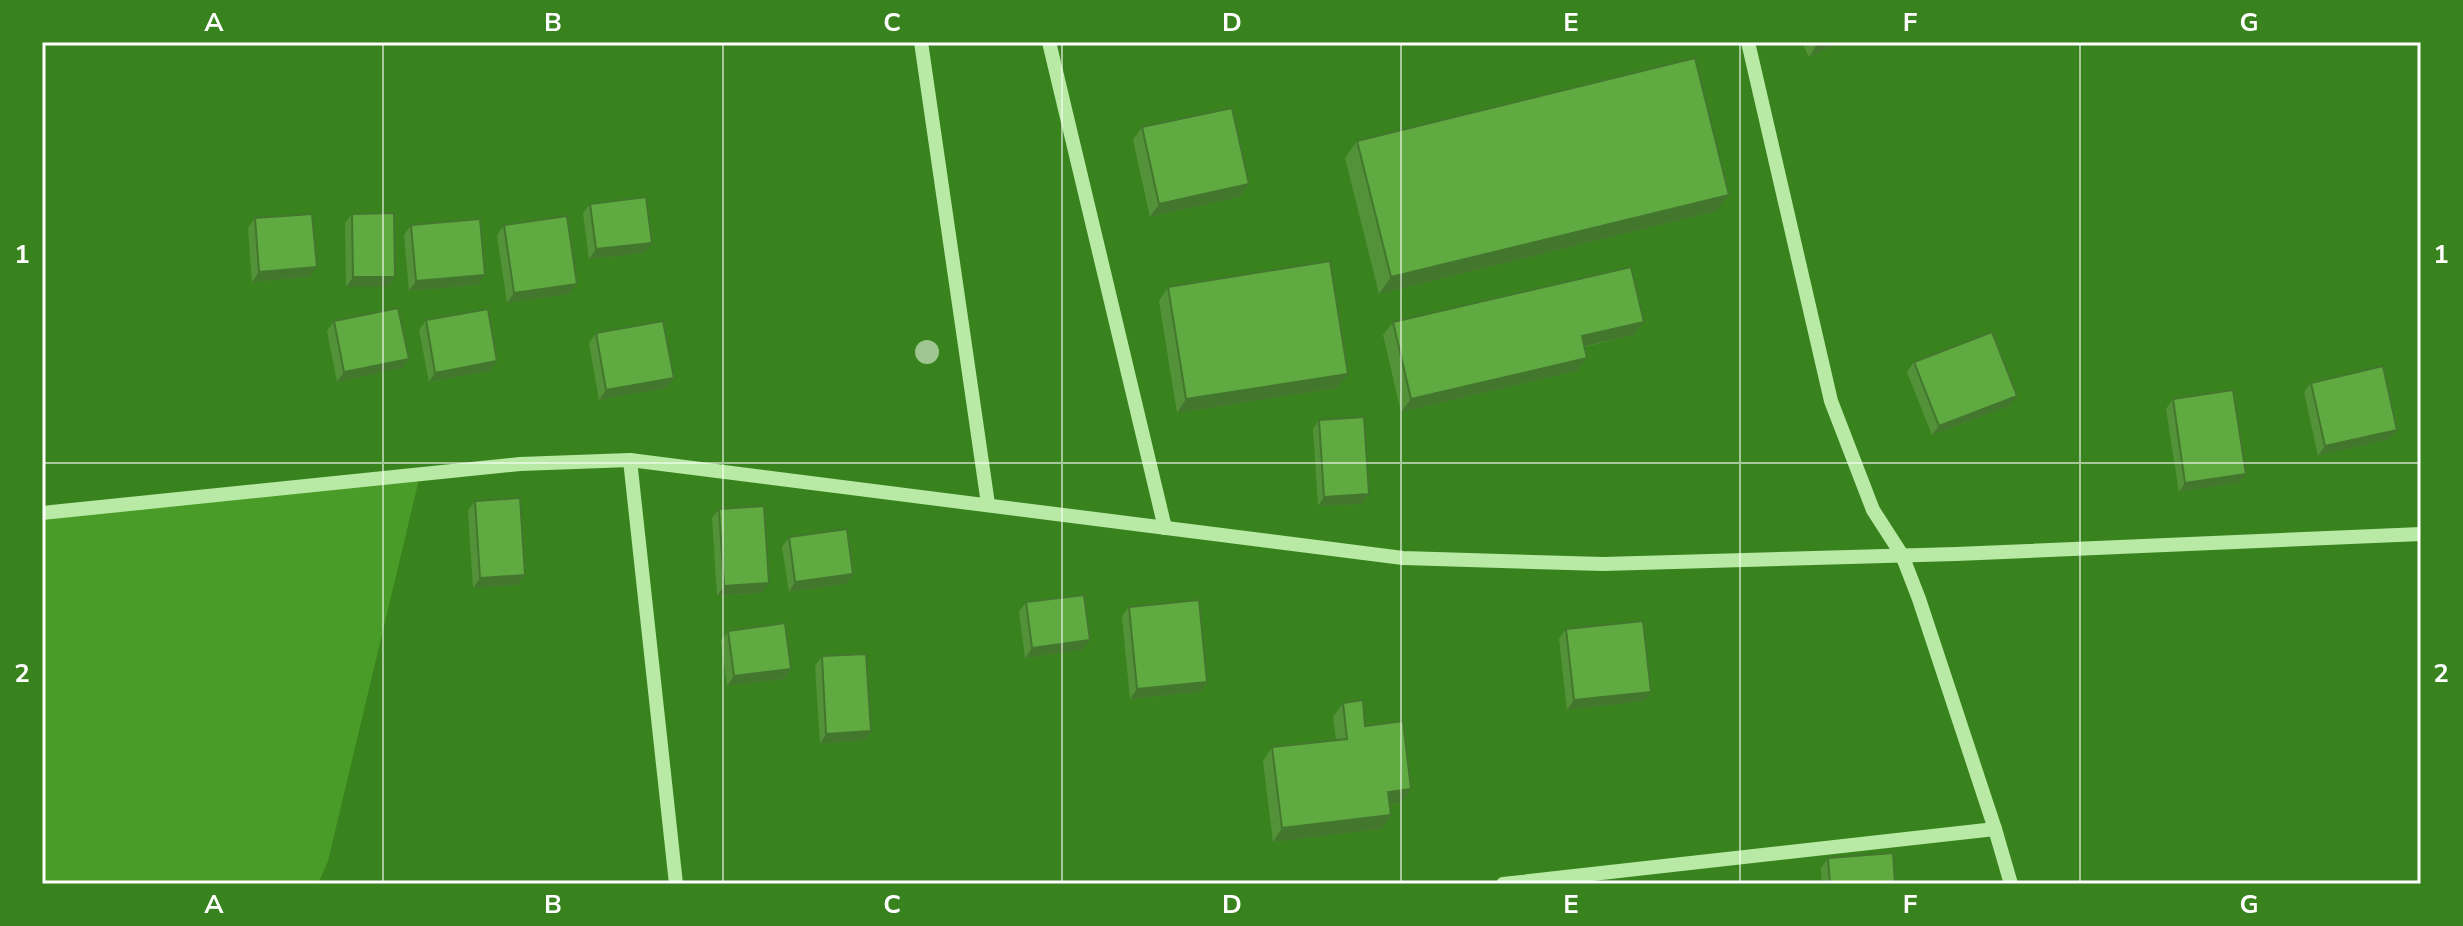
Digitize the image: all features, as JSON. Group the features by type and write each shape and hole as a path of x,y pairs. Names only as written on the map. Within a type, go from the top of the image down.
{"street":[{"path":"921,42 988,504"},
{"path":"1049,42 1165,528"},
{"path":"1748,42 1831,401 1873,510 1902,555 1919,599 2011,884"},
{"path":"630,460 676,884"},
{"path":"42,513 520,464 630,460 1418,559 1603,564 2421,534"},
{"path":"1503,884 1995,829"}],"green space":[{"path":"420,475 328,861 318,884 42,884 42,513"}],"building":[{"path":"1695,58 1729,195 1391,277 1357,141"},
{"path":"1232,108 1249,184 1159,204 1142,127"},
{"path":"646,197 652,243 596,249 590,204"},
{"path":"394,213 395,277 353,277 352,214"},
{"path":"312,214 317,267 259,272 255,218"},
{"path":"567,216 577,284 514,293 504,225"},
{"path":"480,219 485,275 416,281 411,225"},
{"path":"1330,261 1348,374 1186,399 1168,287"},
{"path":"1631,267 1644,322 1582,336 1587,358 1411,399 1393,322"},
{"path":"398,308 409,359 344,372 334,321"},
{"path":"488,309 497,361 435,373 426,320"},
{"path":"663,321 674,378 606,390 596,333"},
{"path":"1992,332 2017,396 1939,426 1914,362"},
{"path":"2383,366 2397,430 2325,446 2311,383"},
{"path":"2233,390 2246,474 2185,483 2173,399"},
{"path":"1364,417 1369,494 1324,497 1319,420"},
{"path":"520,498 525,575 480,578 475,501"},
{"path":"764,506 769,583 724,586 719,509"},
{"path":"847,529 853,574 795,582 789,537"},
{"path":"1084,595 1090,640 1032,648 1026,602"},
{"path":"1199,600 1207,682 1137,689 1129,607"},
{"path":"1643,621 1651,692 1574,700 1566,629"},
{"path":"785,623 791,669 734,676 728,631"},
{"path":"866,654 871,731 826,734 822,656"},
{"path":"1363,700 1365,726 1403,721 1411,789 1388,792 1391,815 1282,828 1272,747 1347,739 1343,703"},
{"path":"1893,853 1895,884 1830,884 1828,858"}]}
